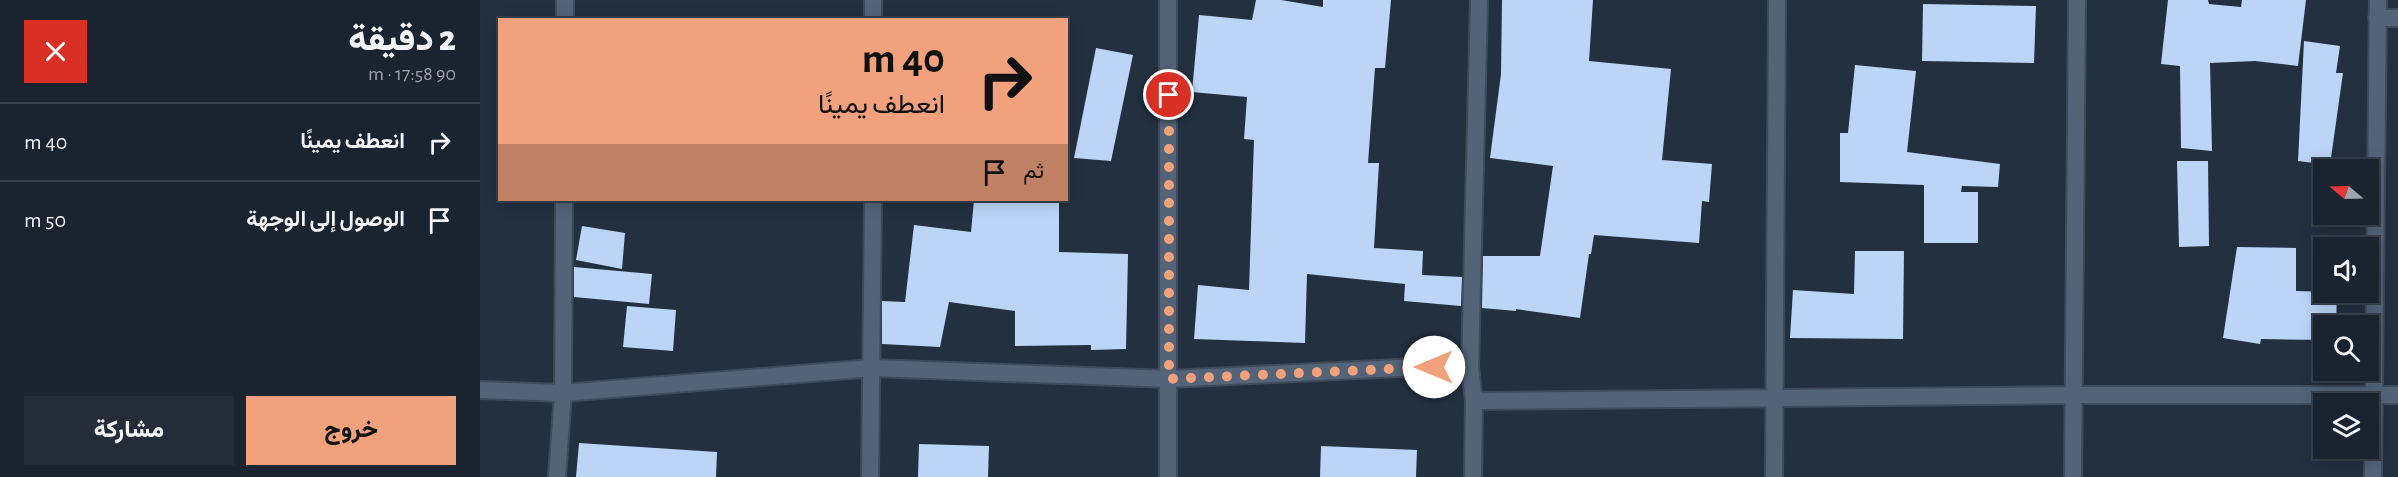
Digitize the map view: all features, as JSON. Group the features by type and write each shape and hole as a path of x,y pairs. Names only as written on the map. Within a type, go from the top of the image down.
{"street":[{"path":"565,0 565,18"},
{"path":"873,0 873,18"},
{"path":"1168,0 1168,477"},
{"path":"1473,477 1474,401 1470,367 1479,0"},
{"path":"1774,477 1777,0"},
{"path":"2073,477 2077,0"},
{"path":"2375,393 2378,0"},
{"path":"2377,18 2398,18"},
{"path":"557,477 563,393 564,201"},
{"path":"870,477 873,368 873,201"},
{"path":"480,390 563,393 873,368 1169,379 1398,368 1470,367"},
{"path":"1474,401 2072,395 2313,397"},
{"path":"2379,397 2398,395"},
{"path":"2373,459 2373,477"}],"building":[{"path":"1256,0 1281,0 1323,7 1323,0 1391,0 1385,68 1375,68 1368,163 1379,163 1374,248 1423,251 1422,275 1462,277 1461,306 1404,301 1405,284 1307,274 1305,343 1194,339 1198,285 1249,290 1254,140 1244,139 1247,97 1192,92 1199,15 1252,20"},
{"path":"1502,0 1593,0 1589,61 1671,69 1662,160 1712,164 1709,202 1702,201 1699,243 1594,235 1580,318 1516,309 1516,311 1482,308 1483,256 1540,256 1553,166 1490,158 1501,74"},
{"path":"2168,0 2208,0 2209,4 2241,7 2242,0 2306,0 2298,66 2255,61 2210,63 2212,151 2181,148 2180,66 2161,64"},
{"path":"1923,4 2036,6 2034,63 1922,61"},
{"path":"2304,41 2340,46 2336,73 2343,73 2331,159 2313,159 2313,163 2298,161"},
{"path":"1096,48 1133,55 1111,161 1074,158"},
{"path":"1855,65 1916,71 1907,152 2000,164 1998,187 1962,186 1961,192 1978,192 1978,243 1924,243 1924,185 1840,182 1840,133 1848,133"},
{"path":"2177,161 2208,161 2209,246 2179,247"},
{"path":"974,201 1059,201 1059,252 1128,254 1126,349 1091,350 1091,345 1015,346 1015,311 949,302 940,347 882,344 882,301 905,302 914,225 971,232"},
{"path":"582,226 625,233 622,269 576,260"},
{"path":"2237,247 2296,248 2296,291 2313,291 2313,303 2337,303 2336,315 2313,315 2313,340 2261,339 2260,344 2223,338"},
{"path":"1855,251 1904,251 1903,339 1790,338 1793,290 1854,294"},
{"path":"574,267 652,274 649,304 574,297"},
{"path":"627,306 676,310 673,351 623,347"},
{"path":"579,443 717,452 716,477 576,477"},
{"path":"919,444 989,446 988,477 918,477"},
{"path":"1321,446 1417,450 1416,477 1320,477"}],"route":[{"path":"1169,95 1169,379 1434,367"}]}
